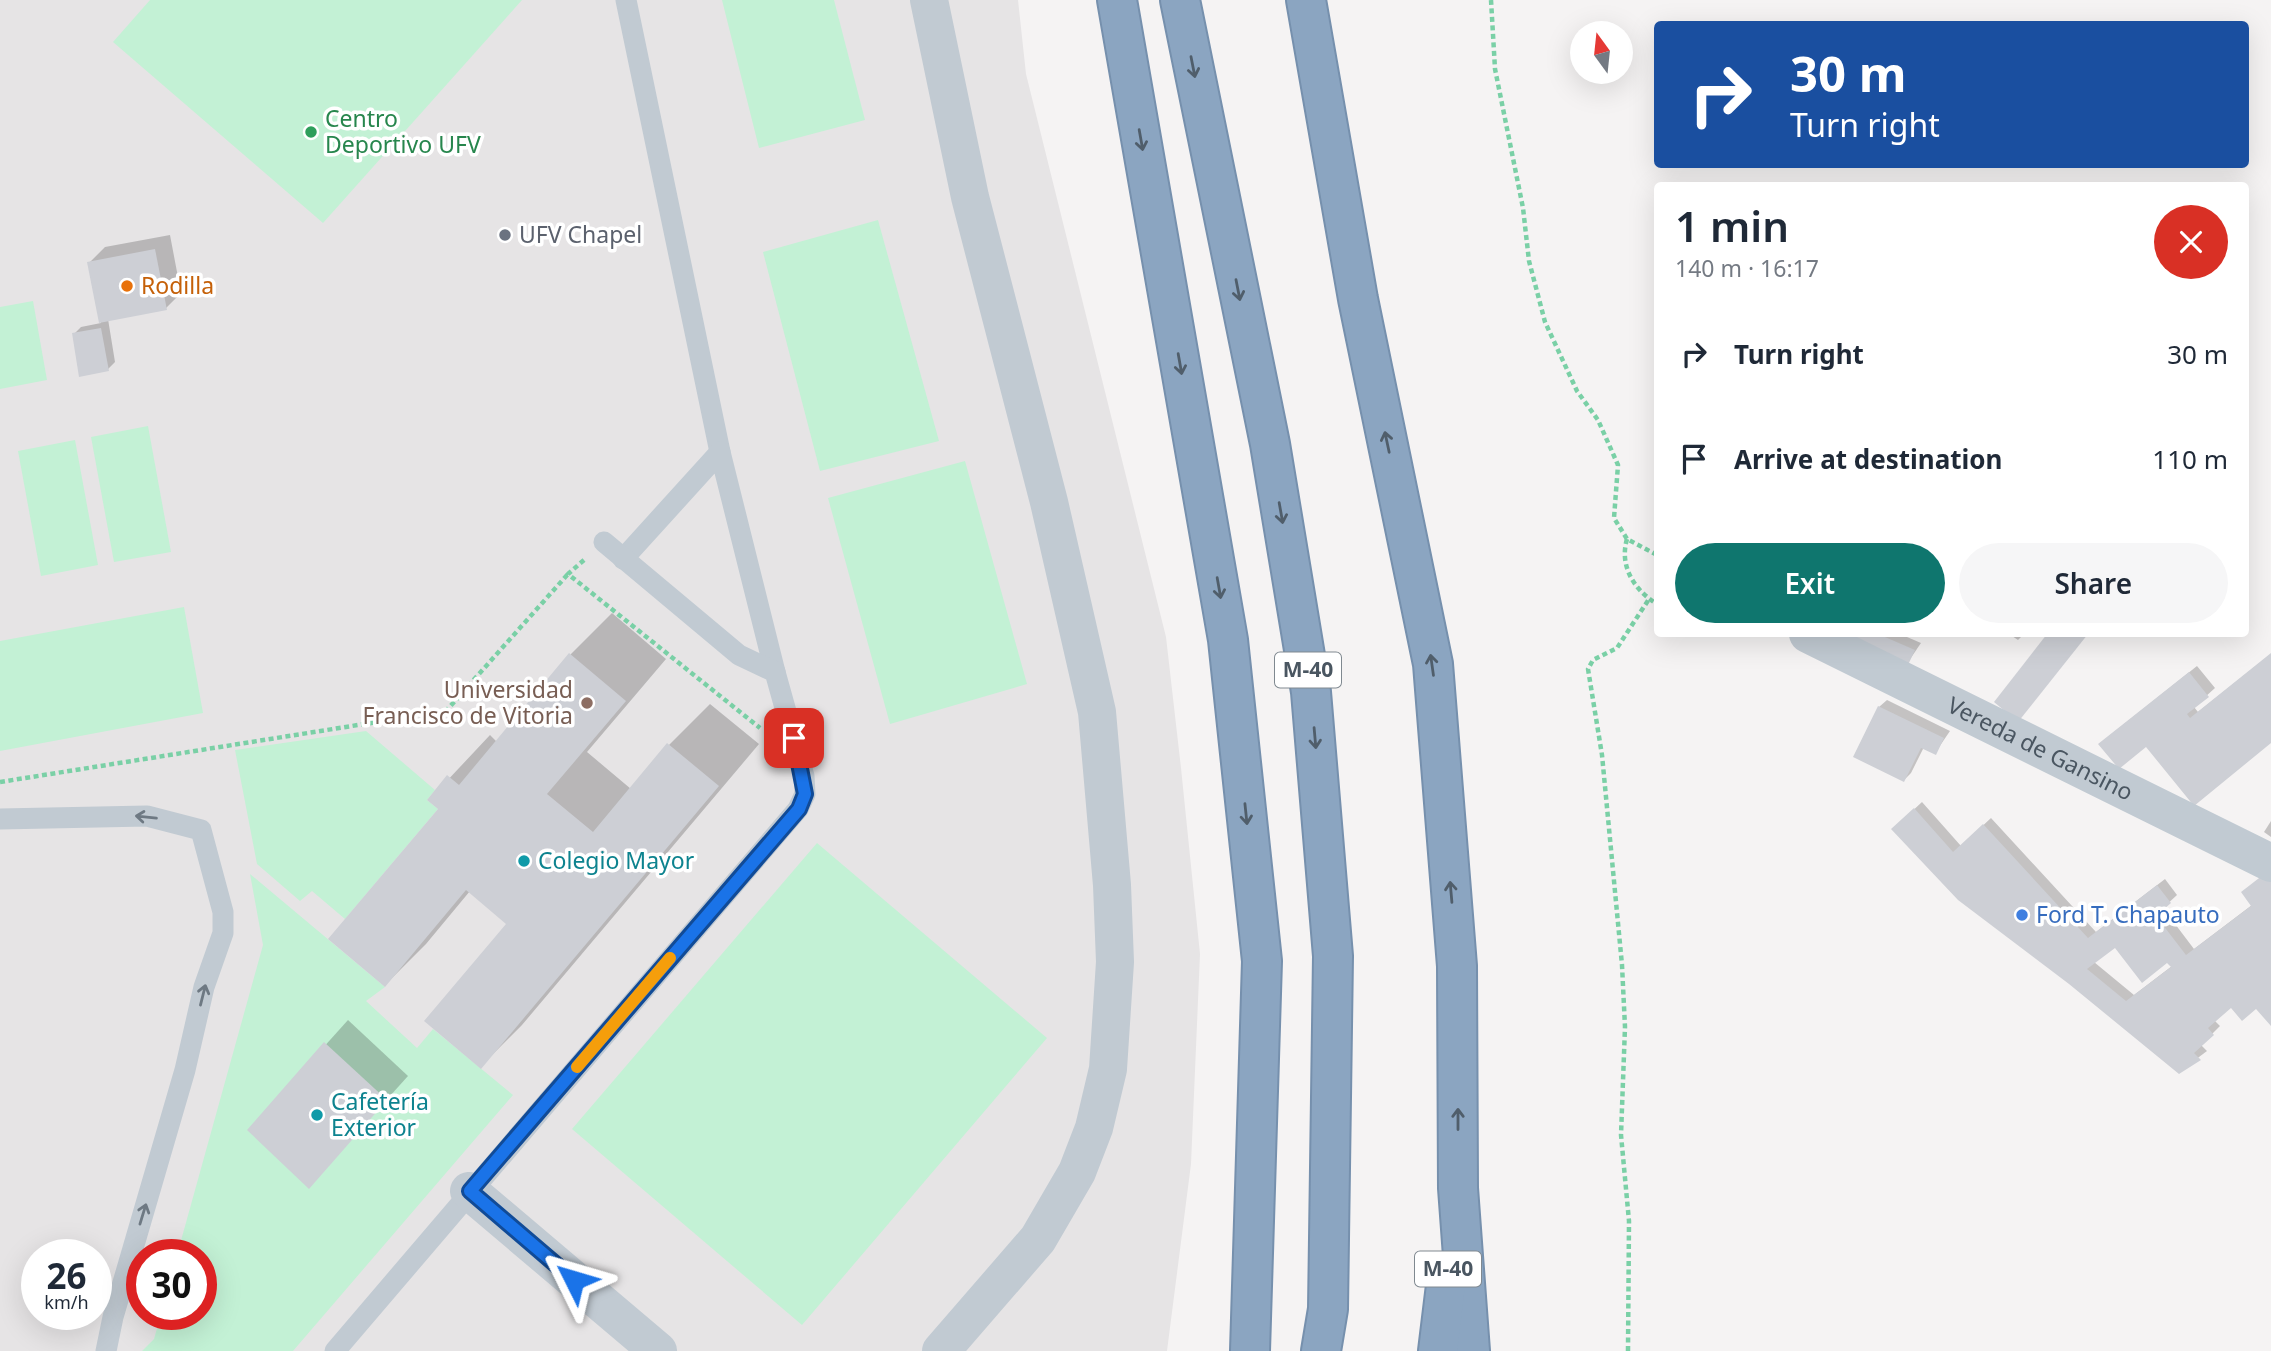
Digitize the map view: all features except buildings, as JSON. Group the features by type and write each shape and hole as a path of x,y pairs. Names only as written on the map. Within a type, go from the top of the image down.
{"highway":[{"path":"1117,0 1228,640 1262,961 1250,1351"},
{"name":"M-40","path":"1180,0 1270,444 1311,692 1333,956 1328,1309 1321,1351"},
{"name":"M-40","path":"1306,0 1358,299 1433,664 1457,966 1458,1188 1438,1351"},
{"path":"1458,1188 1470,1351"}],"street":[{"path":"929,0 970,197 1049,502 1097,712 1112,885 1115,961 1108,1069 1094,1128 1077,1172 1038,1239 941,1351"},
{"name":"Vereda de Gansino","path":"1814,637 2271,863"},
{"path":"461,1202 621,1351"},
{"path":"461,1202 658,1351"}],"lane":[{"path":"335,1351 799,809 805,794 804,776 720,452 626,0"},
{"path":"624,559 720,452"},
{"path":"604,542 739,656 775,672"},
{"path":"0,819 147,816 201,830 223,912 223,933 204,987 185,1070 113,1317 106,1351"}],"path":[{"path":"1491,0 1495,69 1523,208 1529,261 1545,322 1577,391 1598,420 1618,465 1614,519 1627,539 1654,553"},
{"path":"1627,539 1623,552 1625,565 1636,586 1654,602"},
{"path":"0,782 446,711 568,574 604,542"},
{"path":"568,574 765,732"},
{"path":"1628,1351 1629,1221 1620,1135 1625,1027 1622,965 1602,755 1588,669 1593,660 1617,648 1649,599"}],"shaded area":[{"name":"Universidad Francisco de Vitoria","path":"0,0 1018,0 1026,74 1166,637 1181,768 1200,954 1191,1164 1167,1351 0,1351"}],"green space":[{"name":"Centro Deportivo UFV","path":"150,0 522,0 323,223 113,42"},
{"path":"722,0 834,0 865,120 759,148"},
{"path":"878,220 939,441 820,471 763,252"},
{"path":"33,301 47,380 0,389 0,307"},
{"path":"148,426 171,552 114,562 91,437"},
{"path":"75,440 98,565 41,576 18,451"},
{"path":"965,461 1027,684 890,724 828,498"},
{"path":"184,607 203,713 0,751 0,641"},
{"path":"366,731 435,790 427,800 438,809 345,919 312,891 300,901 257,864 235,750"},
{"path":"817,843 1047,1038 802,1325 572,1129"},
{"path":"250,874 385,987 366,1001 417,1048 433,1029 513,1095 293,1351 142,1351 154,1339 157,1330 217,1330 217,1239 181,1239 263,945"}],"slow traffic":[{"path":"577,1067 670,958"}],"place":[{"name":"Centro Deportivo UFV","path":"311,132"},
{"name":"UFV Chapel","path":"505,235"},
{"name":"Rodilla","path":"127,286"},
{"name":"Universidad Francisco de Vitoria","path":"587,703"},
{"name":"Colegio Mayor","path":"524,861"},
{"name":"Ford T. Chapauto","path":"2022,915"},
{"name":"Cafetería Exterior","path":"317,1115"}],"route":[{"path":"574,1280 470,1191 799,809 805,794 804,776 794,738"}]}
